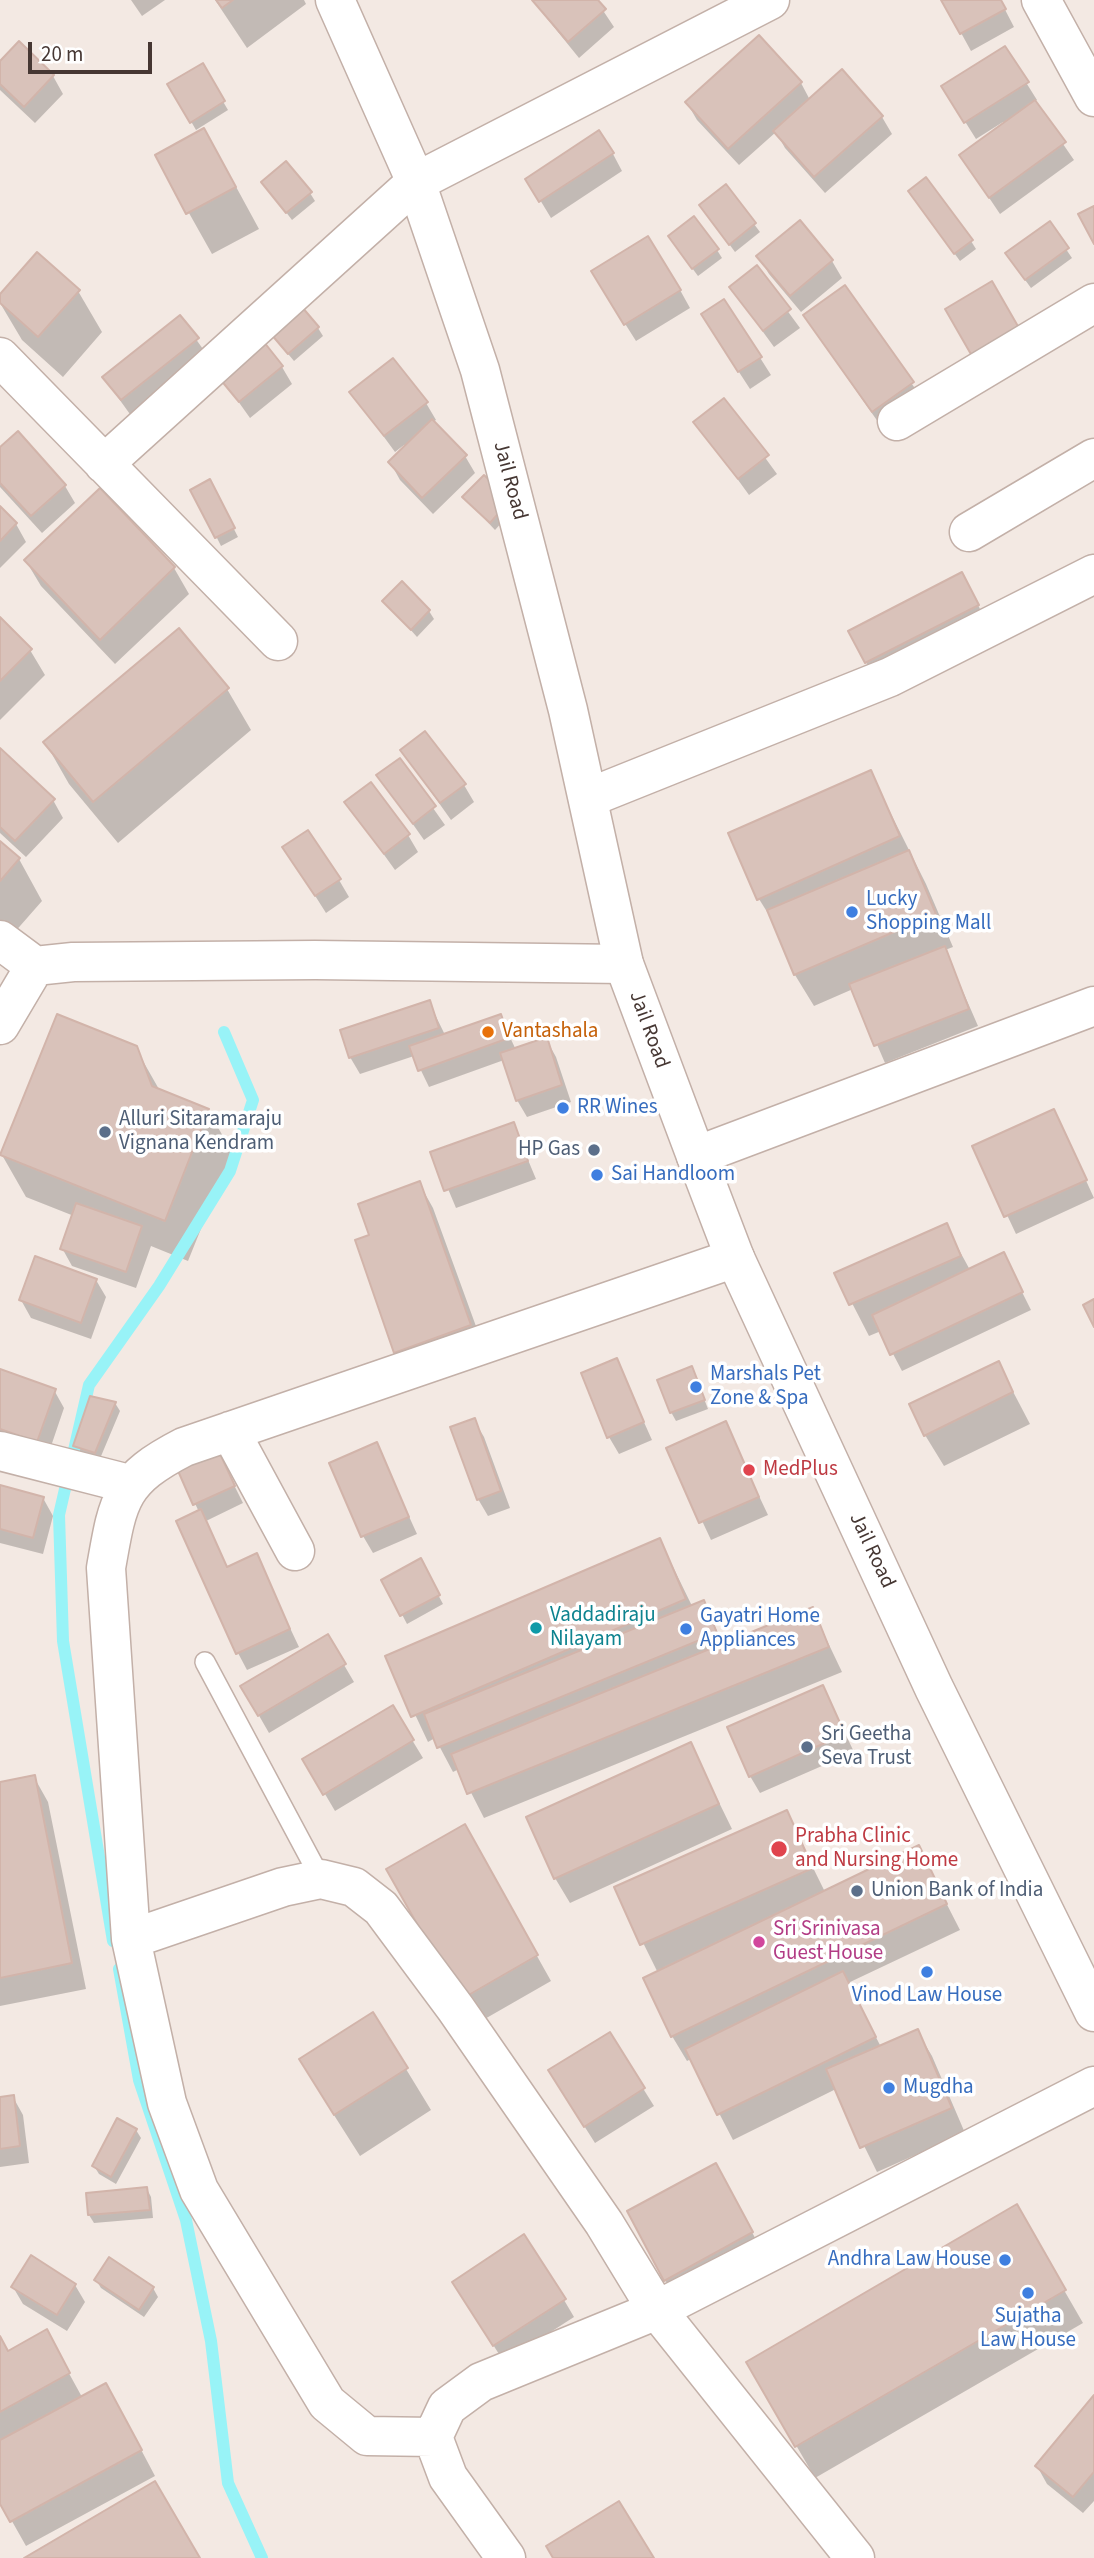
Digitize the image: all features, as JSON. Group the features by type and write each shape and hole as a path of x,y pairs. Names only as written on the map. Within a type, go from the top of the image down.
{"street":[{"name":"Jail Road","path":"335,0 416,182 480,370 588,798 624,964 696,1156 735,1258 934,1688 1085,1980 1094,2012"},
{"path":"104,464 416,182 769,0"},
{"path":"1041,0 1094,97"},
{"path":"897,421 1094,303"},
{"path":"0,357 278,641"},
{"path":"969,532 1094,458"},
{"path":"588,798 890,677 1094,574"},
{"path":"0,940 34,966 73,962 302,960 624,964"},
{"path":"0,1025 34,966"},
{"path":"696,1156 1094,1006"},
{"path":"433,2437 367,2437 327,2403 199,2190 167,2103 131,1939 106,1568 113,1525 129,1484 153,1463 184,1447 735,1258"},
{"path":"230,1431 295,1551"},
{"path":"0,1451 129,1484"},
{"path":"131,1939 284,1886 321,1879 354,1887 381,1908 456,2009 604,2224 657,2310 855,2558"},
{"path":"506,2558 448,2477 433,2437 447,2407 481,2382 657,2310 1094,2086"}],"lane":[{"path":"205,1662 321,1879"}],"building":[{"path":"216,0 233,0 222,8"},
{"path":"532,0 598,0 606,9 568,42"},
{"path":"941,0 1001,0 1006,9 960,34"},
{"path":"759,35 802,82 728,149 685,102"},
{"path":"19,41 54,75 24,107 0,84 0,61"},
{"path":"1005,46 1029,82 964,123 941,86"},
{"path":"203,63 225,101 190,123 167,84"},
{"path":"842,69 883,116 814,177 773,131"},
{"path":"1035,100 1066,142 989,198 959,155"},
{"path":"204,128 236,187 186,214 155,155"},
{"path":"599,130 614,153 539,202 525,179"},
{"path":"286,161 312,192 286,213 261,182"},
{"path":"926,177 973,240 954,254 908,191"},
{"path":"726,184 756,223 729,245 699,205"},
{"path":"1094,206 1094,244 1078,214"},
{"path":"694,216 719,249 692,269 668,236"},
{"path":"800,220 833,260 790,296 756,256"},
{"path":"1050,221 1069,248 1025,280 1005,253"},
{"path":"648,236 681,290 624,325 591,271"},
{"path":"37,252 80,290 38,337 0,303 0,294"},
{"path":"757,265 791,309 763,331 729,287"},
{"path":"992,281 1019,328 972,356 945,309"},
{"path":"845,285 914,382 872,412 803,315"},
{"path":"724,299 762,357 738,372 701,314"},
{"path":"302,307 319,327 288,354 271,334"},
{"path":"180,315 199,338 121,400 102,377"},
{"path":"260,337 283,366 239,402 215,373"},
{"path":"393,358 428,402 384,436 349,392"},
{"path":"724,398 769,455 738,479 693,422"},
{"path":"432,419 467,455 422,498 388,462"},
{"path":"18,431 66,485 31,516 0,483 0,447"},
{"path":"484,475 510,500 490,523 462,497"},
{"path":"210,479 235,528 215,538 190,490"},
{"path":"100,488 175,567 100,640 24,560"},
{"path":"0,506 17,523 0,541"},
{"path":"962,572 979,605 865,663 848,631"},
{"path":"402,581 430,610 411,630 382,601"},
{"path":"0,617 32,649 0,681"},
{"path":"179,628 229,688 93,802 43,742"},
{"path":"425,731 466,784 440,803 400,750"},
{"path":"0,748 55,799 15,841 0,827"},
{"path":"400,758 436,806 413,824 376,775"},
{"path":"871,770 900,836 757,900 728,833"},
{"path":"371,782 410,834 384,854 344,802"},
{"path":"308,830 341,879 315,896 282,847"},
{"path":"0,841 20,858 0,881"},
{"name":"Lucky Shopping Mall","path":"909,850 936,914 794,975 767,910"},
{"path":"945,946 969,1009 874,1046 849,984"},
{"path":"430,1000 439,1028 349,1058 340,1030"},
{"name":"Alluri Sitaramaraju Vignana Kendram","path":"57,1014 137,1046 152,1086 209,1109 165,1221 0,1155"},
{"path":"501,1014 509,1038 418,1071 409,1046"},
{"path":"547,1037 562,1085 516,1101 500,1053"},
{"path":"1054,1109 1087,1180 1004,1217 972,1146"},
{"path":"514,1122 528,1161 444,1191 430,1152"},
{"path":"420,1181 471,1325 394,1353 355,1240 369,1235 358,1204"},
{"path":"76,1203 142,1226 126,1272 60,1249"},
{"path":"947,1223 961,1256 849,1305 834,1273"},
{"path":"1004,1252 1023,1292 890,1355 872,1315"},
{"path":"35,1256 97,1279 81,1323 19,1300"},
{"path":"1094,1299 1094,1327 1083,1305"},
{"path":"617,1358 644,1422 607,1438 581,1373"},
{"path":"999,1361 1013,1392 924,1436 909,1404"},
{"path":"692,1366 705,1400 670,1413 657,1380"},
{"path":"0,1369 56,1389 37,1442 0,1429"},
{"path":"90,1396 116,1402 95,1453 73,1446"},
{"path":"475,1418 501,1491 477,1500 450,1427"},
{"path":"726,1421 759,1497 699,1523 666,1448"},
{"path":"377,1442 409,1517 361,1537 329,1463"},
{"path":"216,1445 235,1486 193,1505 175,1464"},
{"path":"0,1485 44,1497 33,1538 0,1529"},
{"path":"201,1509 227,1567 257,1553 290,1629 236,1654 176,1521"},
{"name":"Vaddadiraju Nilayam","path":"660,1538 686,1599 411,1717 385,1656"},
{"path":"421,1558 440,1595 400,1616 381,1580"},
{"path":"704,1600 717,1633 437,1748 424,1714"},
{"path":"813,1607 829,1647 467,1794 451,1754"},
{"path":"328,1634 346,1664 258,1716 240,1686"},
{"path":"823,1685 845,1734 749,1777 727,1727"},
{"path":"393,1705 414,1740 323,1795 302,1759"},
{"path":"691,1742 719,1804 554,1879 526,1817"},
{"path":"35,1775 72,1963 0,1978 0,1782"},
{"path":"787,1810 813,1868 640,1945 614,1887"},
{"path":"465,1824 538,1955 460,2000 386,1869"},
{"path":"919,1845 947,1904 671,2037 643,1978"},
{"path":"843,1971 876,2037 717,2115 685,2049"},
{"path":"373,2012 408,2068 334,2115 299,2059"},
{"name":"Mugdha","path":"918,2029 952,2108 860,2148 826,2069"},
{"path":"610,2032 645,2088 584,2127 548,2070"},
{"path":"14,2095 20,2146 0,2149 0,2097"},
{"path":"117,2118 137,2129 111,2177 92,2166"},
{"path":"716,2163 753,2232 664,2281 627,2211"},
{"path":"147,2187 150,2210 88,2215 86,2193"},
{"path":"1017,2204 1066,2290 795,2447 746,2362"},
{"path":"524,2234 566,2299 493,2346 452,2282"},
{"path":"31,2255 76,2284 57,2315 11,2287"},
{"path":"109,2257 154,2287 139,2310 94,2280"},
{"path":"47,2329 70,2373 0,2412 0,2336 8,2351"},
{"path":"106,2383 142,2450 10,2522 0,2504 0,2440"},
{"path":"1094,2395 1094,2472 1073,2497 1035,2466"},
{"path":"155,2481 200,2558 24,2558"},
{"path":"619,2501 654,2558 553,2558 546,2546"}],"waterway":[{"path":"113,1941 63,1641 59,1515 89,1385 159,1286 230,1171 253,1100 224,1032"},
{"path":"119,1969 139,2080 186,2220 211,2341 228,2483 262,2558"}],"place":[{"name":"Lucky Shopping Mall","path":"852,912"},
{"name":"Vantashala","path":"488,1032"},
{"name":"RR Wines","path":"563,1108"},
{"name":"Alluri Sitaramaraju Vignana Kendram","path":"105,1132"},
{"name":"HP Gas","path":"594,1150"},
{"name":"Sai Handloom","path":"597,1175"},
{"name":"Marshals Pet Zone & Spa","path":"696,1387"},
{"name":"MedPlus","path":"749,1470"},
{"name":"Vaddadiraju Nilayam","path":"536,1628"},
{"name":"Gayatri Home Appliances","path":"686,1629"},
{"name":"Sri Geetha Seva Trust","path":"807,1747"},
{"name":"Prabha Clinic and Nursing Home","path":"779,1849"},
{"name":"Union Bank of India","path":"857,1891"},
{"name":"Sri Srinivasa Guest House","path":"759,1942"},
{"name":"Vinod Law House","path":"927,1972"},
{"name":"Mugdha","path":"889,2088"},
{"name":"Andhra Law House","path":"1005,2260"},
{"name":"Sujatha Law House","path":"1028,2293"}]}
